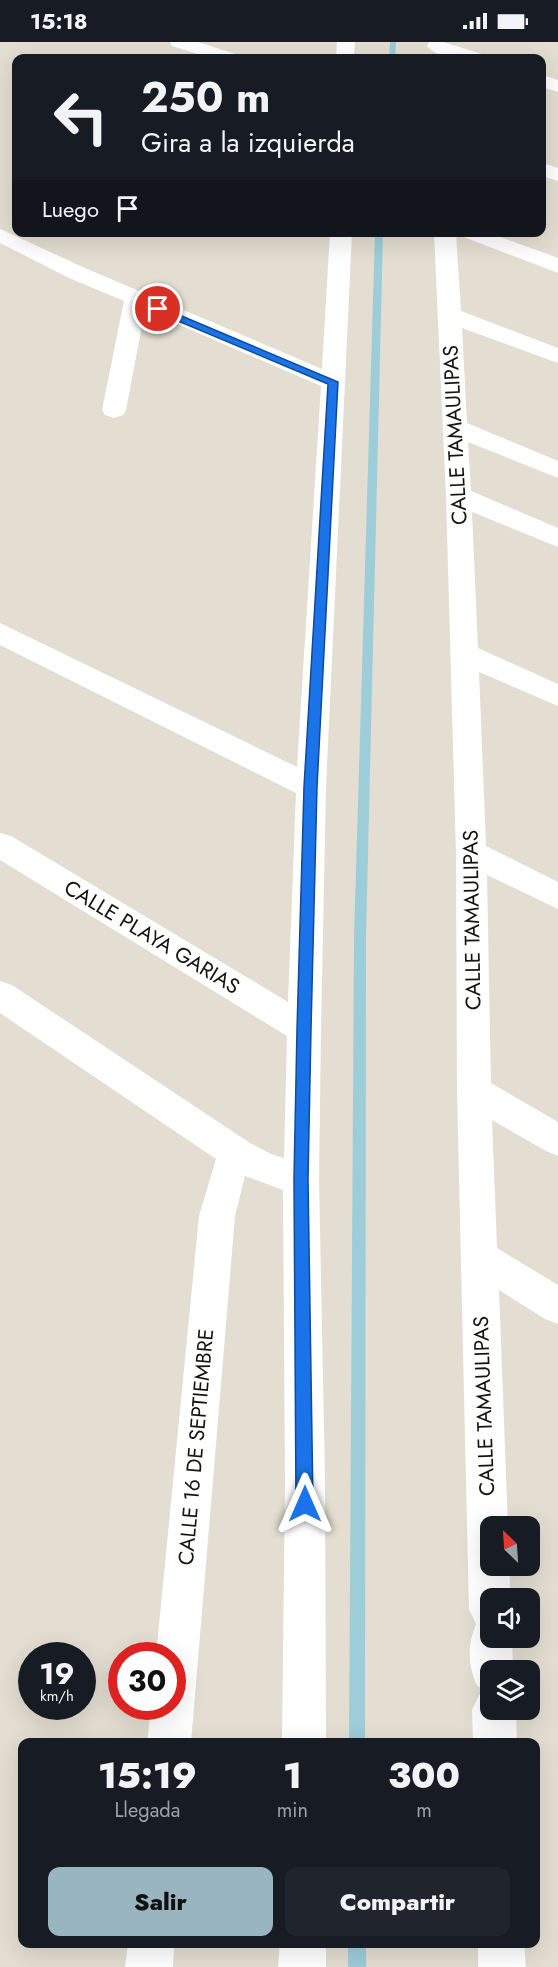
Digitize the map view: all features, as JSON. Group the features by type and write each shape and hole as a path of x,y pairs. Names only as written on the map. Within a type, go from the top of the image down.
{"street":[{"path":"180,42 216,54"},
{"path":"436,49 458,54"},
{"path":"14,237 136,299 333,382"},
{"path":"304,1738 305,1480 301,1179 304,1029 311,787 341,237"},
{"name":"CALLE TAMAULIPAS","path":"445,237 459,496 471,853 474,1091 489,1588"},
{"path":"479,237 558,266"},
{"path":"114,410 136,299"},
{"path":"449,315 558,356"},
{"path":"454,427 558,470"},
{"path":"459,496 558,538"},
{"path":"0,633 311,787"},
{"path":"464,653 558,696"},
{"name":"CALLE PLAYA GARIAS","path":"0,845 304,1029"},
{"path":"471,853 558,896"},
{"path":"0,995 238,1154 263,1168 301,1179"},
{"path":"474,1091 558,1140"},
{"name":"CALLE 16 DE SEPTIEMBRE","path":"169,1738 217,1216 229,1168 238,1154"},
{"path":"479,1257 558,1306"},
{"path":"494,1720 495,1738"},
{"path":"149,1967 151,1948"},
{"path":"302,1967 303,1948"},
{"path":"501,1948 502,1967"}],"waterway":[{"path":"392,54 393,42"},
{"path":"357,1738 360,937 379,237"},
{"path":"357,1948 357,1967"}],"route":[{"path":"158,309 333,382 311,787 304,1029 301,1179 305,1504"}]}
